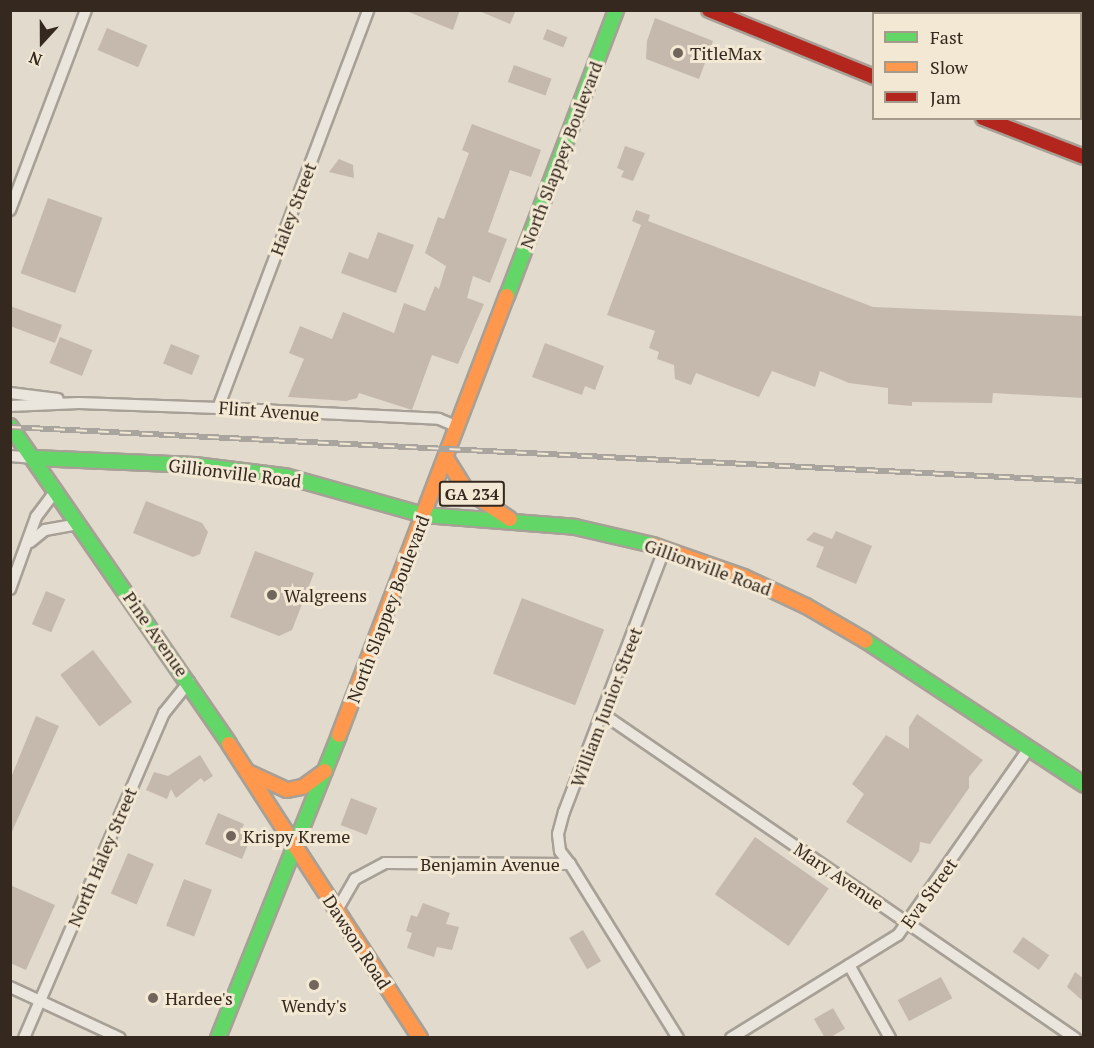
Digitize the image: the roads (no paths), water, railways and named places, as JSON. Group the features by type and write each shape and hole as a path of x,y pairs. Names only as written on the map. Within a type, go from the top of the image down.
{"main road":[{"name":"North Slappey Boulevard","path":"218,1038 424,515 616,10"},
{"path":"709,10 872,77"},
{"path":"988,120 1083,157"},
{"name":"Pine Avenue","path":"10,426 189,682 295,846"},
{"name":"Gillionville Road","path":"34,458 195,465 285,476 424,515 510,519 575,527 665,548 744,577 806,606 882,650 1083,785"},
{"name":"GA 234","path":"446,458 465,489 510,519"},
{"path":"248,772 287,790 303,787 325,770"},
{"name":"Dawson Road","path":"295,846 420,1038"}],"street":[{"path":"10,210 86,10"},
{"name":"Haley Street","path":"218,408 368,10"},
{"name":"Flint Avenue","path":"10,393 79,403"},
{"name":"Flint Avenue","path":"10,406 79,403 218,408 440,419 458,427"},
{"path":"10,456 34,458"},
{"path":"10,589 30,542 36,518 56,490"},
{"path":"30,542 45,530 79,524"},
{"name":"William Junior Street","path":"570,864 560,851 558,834 665,548"},
{"name":"North Haley Street","path":"24,1038 164,713 189,682"},
{"name":"Mary Avenue","path":"603,714 1076,1038"},
{"name":"Eva Street","path":"731,1038 898,935 909,924 1028,749"},
{"name":"Benjamin Avenue","path":"337,910 355,879 385,863 570,864 678,1038"},
{"path":"849,965 890,1038"},
{"path":"10,987 120,1038"}],"railway":[{"path":"10,427 1084,481"}],"place":[{"name":"TitleMax","path":"678,53"},
{"name":"Walgreens","path":"272,595"},
{"name":"Krispy Kreme","path":"231,836"},
{"name":"Wendy's","path":"314,985"},
{"name":"Hardee's","path":"153,998"}]}
